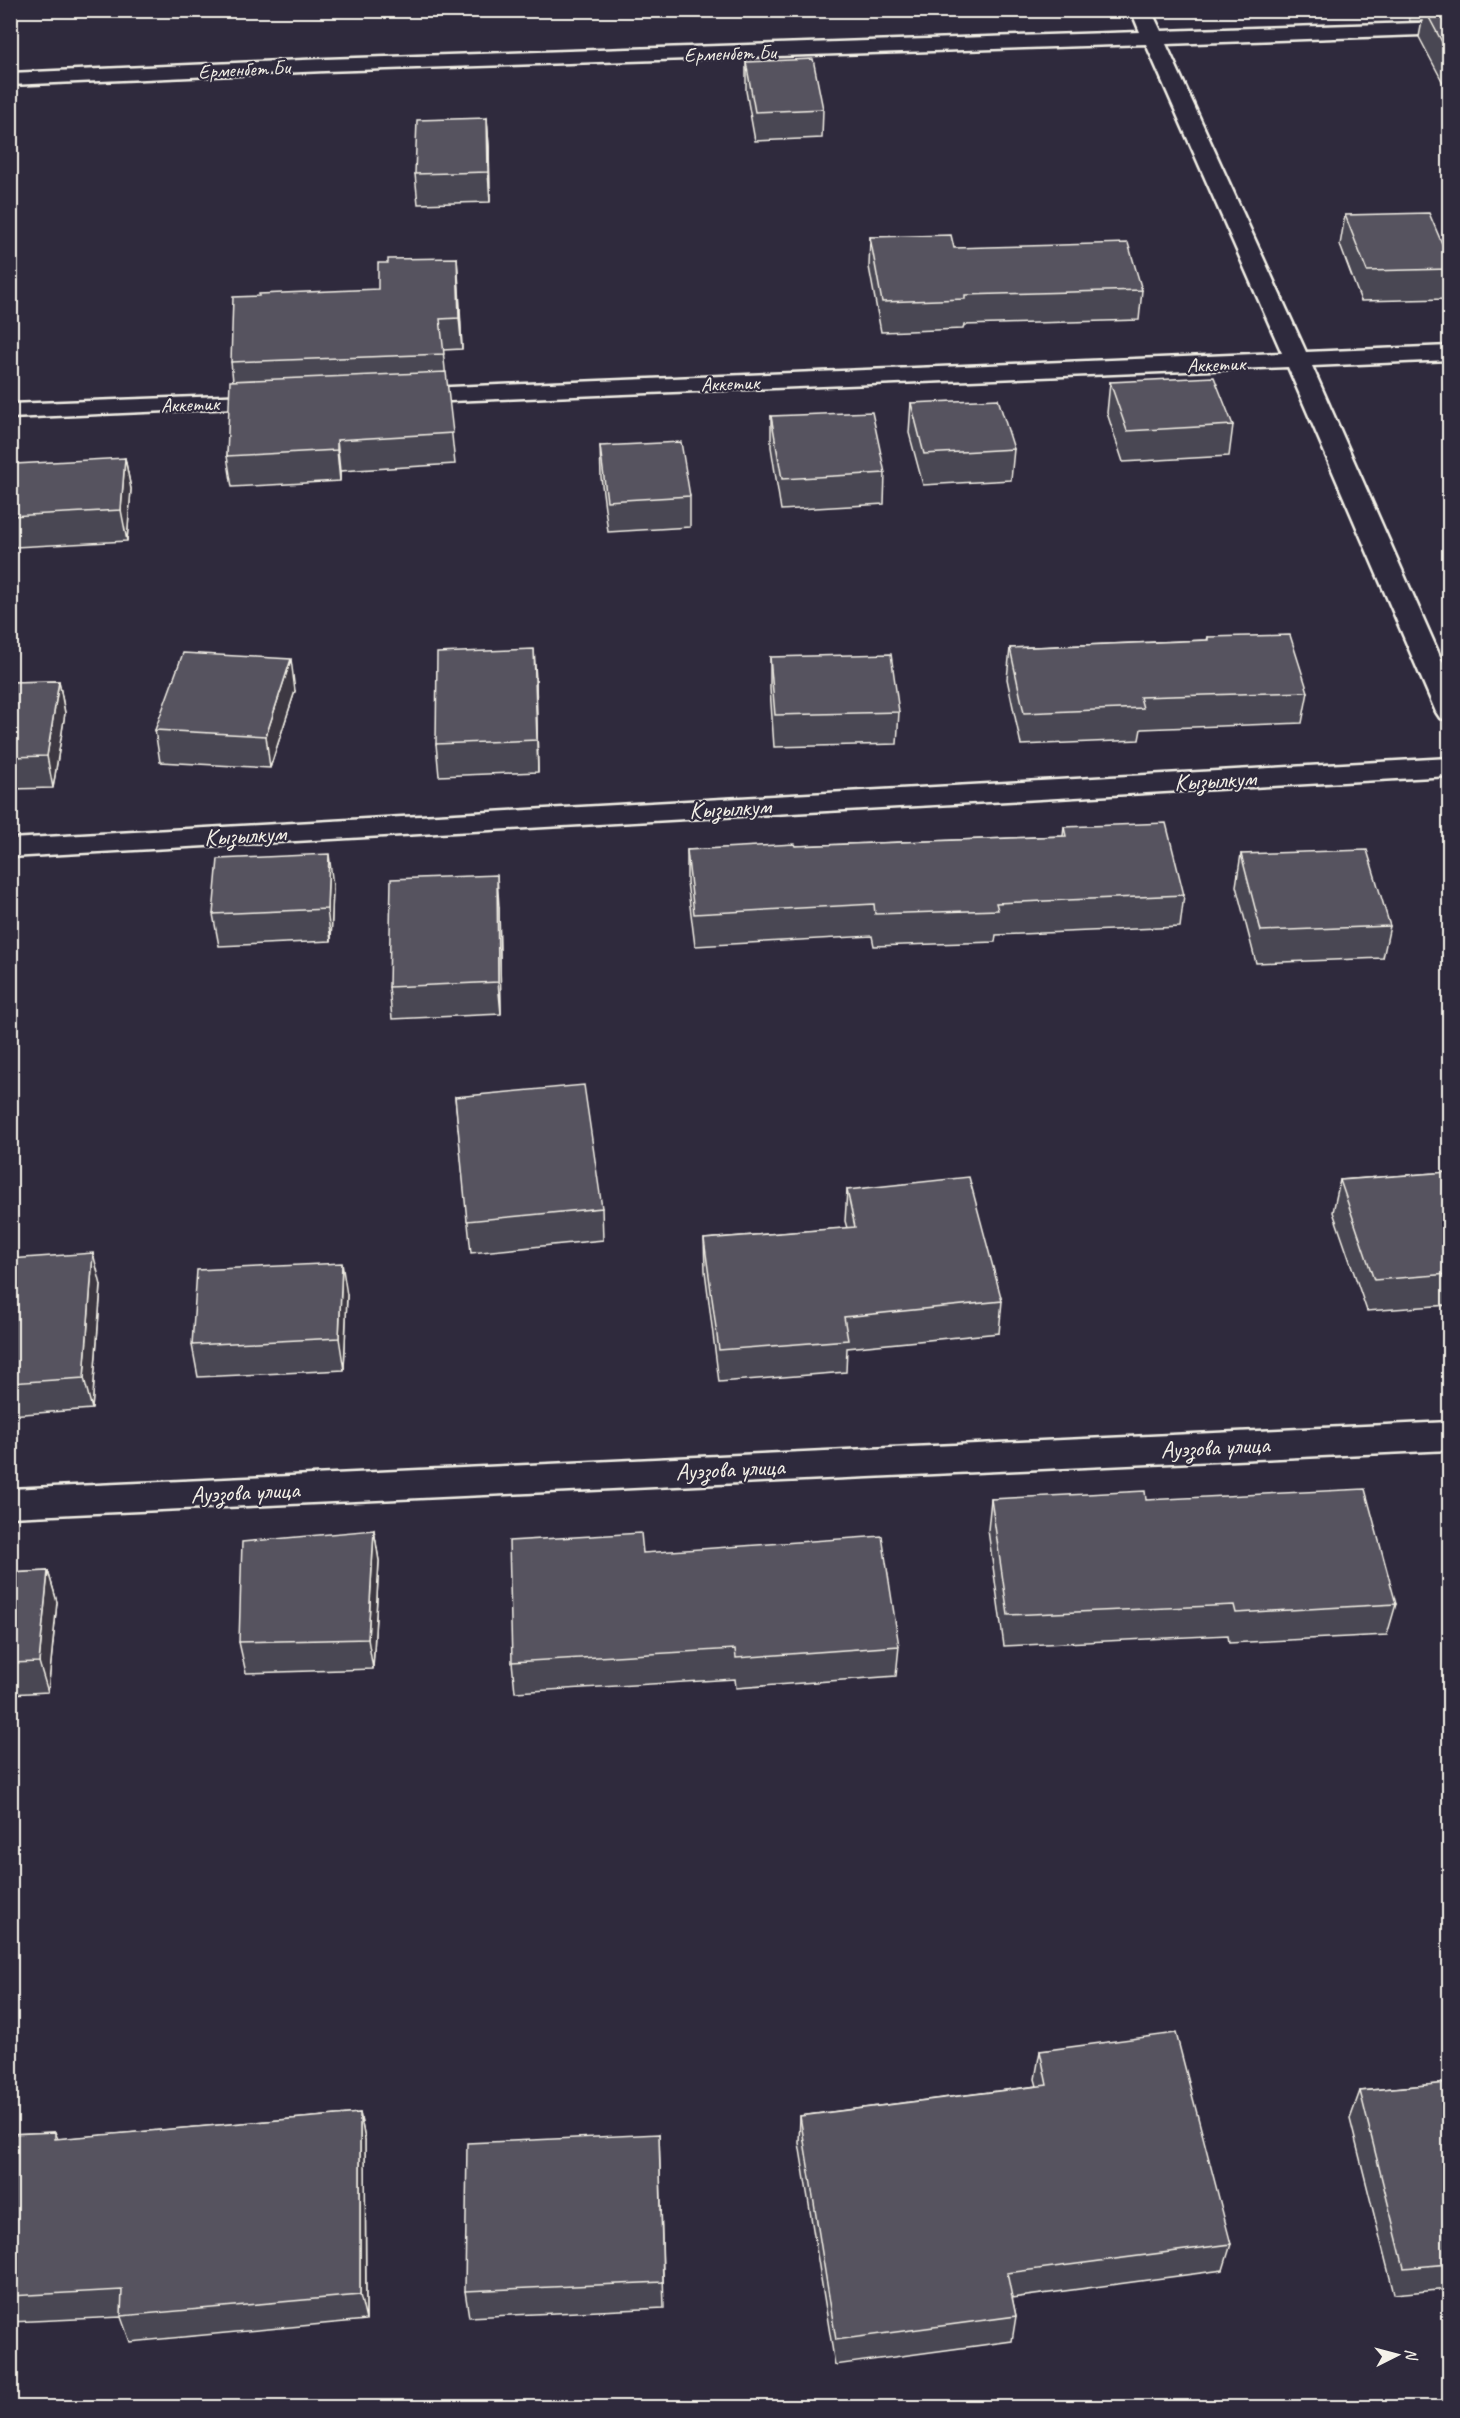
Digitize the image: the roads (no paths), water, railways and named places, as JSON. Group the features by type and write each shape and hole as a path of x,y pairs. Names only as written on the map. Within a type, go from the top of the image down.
{"street":[{"path":"1141,10 1298,361 1449,711"},
{"name":"Ерменбет Би","path":"10,79 337,65 1449,28"},
{"name":"Аккетик","path":"380,397 1449,353"},
{"name":"Аккетик","path":"10,411 297,400"},
{"name":"Кызылкум","path":"10,848 1449,767"},
{"name":"Ауэзова улица","path":"10,1503 1449,1436"}]}
